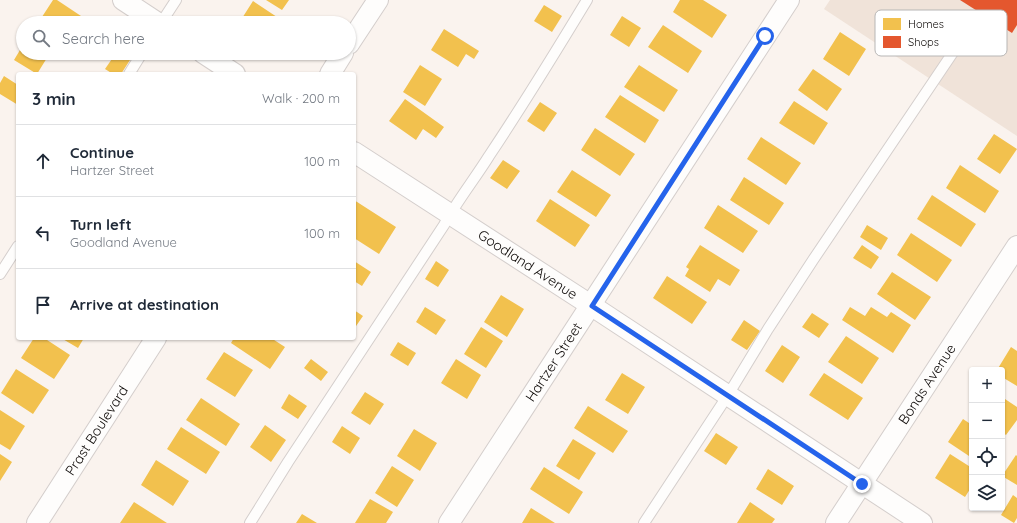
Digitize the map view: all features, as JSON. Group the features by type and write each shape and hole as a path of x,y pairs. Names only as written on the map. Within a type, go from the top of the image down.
{"street":[{"path":"123,0 148,16"},
{"path":"356,33 378,0"},
{"name":"Hartzer Street","path":"449,523 592,306 789,0"},
{"path":"214,60 232,72"},
{"path":"331,72 339,60"},
{"name":"Goodland Avenue","path":"356,153 592,306 922,523"},
{"name":"Bonds Avenue","path":"836,523 1017,246"},
{"name":"Prast Boulevard","path":"37,523 155,340"}],"lane":[{"path":"164,16 176,0"},
{"path":"250,523 288,462 444,225 454,206 489,157 563,40 586,0"},
{"path":"644,523 728,396 768,329 813,260 951,56"},
{"path":"130,72 138,60"},
{"path":"0,274 16,249"}],"shaded area":[{"path":"830,0 1017,0 1017,136 895,56 1007,56 1007,10 875,10 875,43 824,9"}],"building: Homes":[{"path":"53,0 57,0 81,16 43,16"},
{"path":"266,0 289,0 282,10"},
{"path":"680,0 703,0 727,15 712,38 673,12"},
{"path":"253,1 276,16 243,16"},
{"path":"544,5 562,16 552,32 534,21"},
{"path":"622,16 641,28 629,47 610,35"},
{"path":"663,25 702,51 688,73 648,47"},
{"path":"444,29 479,51 474,59 466,54 458,67 431,50"},
{"path":"840,32 866,49 849,76 823,59"},
{"path":"16,57 16,60 46,60 38,72 34,72 14,60"},
{"path":"111,60 130,60 122,72 110,72 105,69"},
{"path":"420,65 442,79 425,106 403,92"},
{"path":"639,65 678,90 664,112 624,87"},
{"path":"813,69 842,89 827,111 798,90"},
{"path":"4,76 16,84 16,104 0,94 0,83"},
{"path":"620,95 659,120 645,143 605,117"},
{"path":"405,99 444,127 436,138 423,129 416,140 389,121"},
{"path":"794,101 828,123 814,145 779,123"},
{"path":"540,102 557,113 544,132 527,121"},
{"path":"595,128 635,154 620,176 581,150"},
{"path":"994,134 1017,149 1000,174 977,159"},
{"path":"761,137 801,163 786,185 747,159"},
{"path":"503,160 520,171 507,189 490,178"},
{"path":"960,165 999,191 985,213 946,188"},
{"path":"572,170 611,195 596,217 557,192"},
{"path":"744,177 784,203 769,225 730,200"},
{"path":"932,195 976,224 961,247 917,219"},
{"path":"550,199 590,225 575,247 536,221"},
{"path":"356,201 396,227 379,254 356,239"},
{"path":"718,205 758,231 743,253 704,228"},
{"path":"867,225 888,238 881,250 860,237"},
{"path":"911,233 952,260 937,282 897,255"},
{"path":"700,245 740,270 730,286 718,279 710,292 685,276 689,269 686,267"},
{"path":"862,245 879,257 871,269 853,258"},
{"path":"436,261 449,270 438,287 425,279"},
{"path":"356,262 371,272 362,286 356,282"},
{"path":"892,272 931,297 915,320 877,294"},
{"path":"667,276 707,302 692,324 653,298"},
{"path":"501,295 524,309 507,337 484,322"},
{"path":"425,307 446,320 436,335 416,322"},
{"path":"850,307 865,316 871,307 887,317 891,312 911,325 893,353 842,320"},
{"path":"356,311 363,316 356,326"},
{"path":"812,313 829,324 819,338 802,327"},
{"path":"744,320 760,331 747,350 731,340"},
{"path":"481,327 503,341 486,368 464,354"},
{"path":"846,336 879,358 862,384 828,362"},
{"path":"33,340 47,340 70,355 54,379 21,358"},
{"path":"64,340 83,340 78,348"},
{"path":"233,340 274,340 285,347 270,369 231,343"},
{"path":"398,342 416,353 408,366 390,355"},
{"path":"782,345 800,357 783,383 765,371"},
{"path":"1011,347 1017,351 1017,386 1005,379 1005,367 999,367"},
{"path":"224,352 253,370 235,397 206,379"},
{"path":"311,359 328,372 321,381 304,368"},
{"path":"456,359 481,375 467,399 441,383"},
{"path":"16,369 49,390 33,414 1,393"},
{"path":"622,373 645,387 628,414 605,400"},
{"path":"824,373 863,398 848,420 809,395"},
{"path":"365,392 384,404 370,425 351,413"},
{"path":"289,394 307,406 298,419 281,408"},
{"path":"201,398 240,424 226,446 186,420"},
{"path":"1005,399 1017,407 1017,420 1006,435"},
{"path":"588,406 628,431 613,453 574,428"},
{"path":"0,410 25,426 10,450 0,444"},
{"path":"963,419 969,423 969,456 948,442"},
{"path":"265,425 286,440 271,462 250,447"},
{"path":"342,426 360,438 350,454 332,442"},
{"path":"181,427 220,452 206,474 167,449"},
{"path":"414,429 437,443 420,471 397,456"},
{"path":"716,433 738,447 726,465 704,451"},
{"path":"573,439 596,453 579,480 556,466"},
{"path":"0,454 12,462 0,481"},
{"path":"950,454 969,466 969,491 965,497 935,478"},
{"path":"1016,455 1017,485 1005,478 1005,472"},
{"path":"156,460 189,481 173,506 141,485"},
{"path":"392,466 414,480 397,507 375,493"},
{"path":"544,467 583,492 569,514 530,489"},
{"path":"768,469 794,486 782,505 756,489"},
{"path":"1013,495 1017,498 1017,518 1014,523 1001,515 1005,511"},
{"path":"370,499 393,512 386,523 355,523"},
{"path":"134,502 167,523 120,523"},
{"path":"750,502 775,519 772,523 737,523"},
{"path":"531,508 555,523 522,523"},
{"path":"302,514 317,523 296,523"}],"building: Shops":[{"path":"960,0 1017,0 1017,25 1012,33 1007,30 1007,10 976,10"}],"route":[{"path":"765,36 592,306 862,484"}]}
